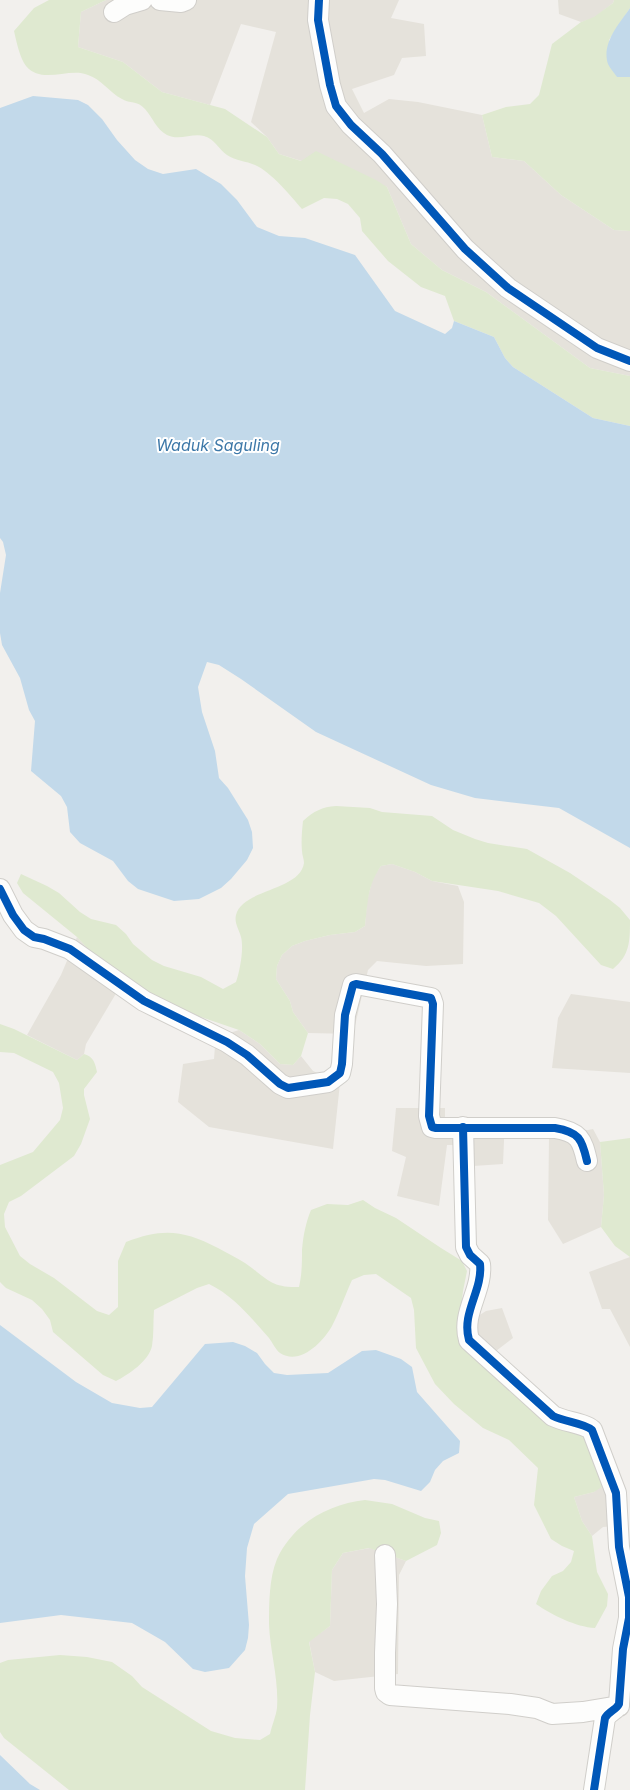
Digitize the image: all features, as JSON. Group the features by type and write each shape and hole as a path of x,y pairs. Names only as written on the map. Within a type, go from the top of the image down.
{"street":[{"path":"114,12 125,5 142,0"},
{"path":"160,0 181,2 186,0"},
{"path":"319,0 318,20 330,85 336,106 351,125 382,154 464,249 508,288 598,348 630,361"},
{"path":"0,889 13,915 24,930 34,937 70,948 144,1001 227,1042 247,1055 280,1084 288,1088 328,1082 340,1073 345,1015 353,985 431,998 434,1004 430,1068 431,1125 436,1128 555,1128 568,1130 582,1142 587,1161"},
{"path":"463,1127 466,1247 470,1255 480,1264 477,1287 467,1322 469,1340 553,1416 592,1430 616,1493 619,1547 630,1610 623,1649 618,1706 608,1713 606,1718 594,1790"},
{"path":"385,1555 387,1596 385,1688 390,1696 510,1704 537,1708 552,1714 583,1712 618,1706"}],"shaded area":[{"path":"106,0 399,0 391,18 424,24 426,56 402,58 394,75 352,89 364,113 389,99 418,102 482,115 492,157 524,161 561,195 614,230 630,231 630,376 590,368 486,292 442,270 411,244 387,187 279,154 267,137 251,122 276,32 241,24 210,105 162,92 123,62 78,47 81,12"},
{"path":"558,0 614,0 613,3 594,18 581,22 559,14"},
{"path":"392,864 415,872 432,881 458,886 464,902 463,964 426,966 377,961 368,970 353,1034 308,1033 293,1012 290,1001 276,979 277,966 282,955 292,946 305,941 355,932 365,926 367,901 373,877 381,866"},
{"path":"77,937 99,961 124,980 86,1044 84,1054 77,1060 27,1035 61,975"},
{"path":"571,994 630,1002 630,1073 552,1068 558,1018"},
{"path":"239,1030 260,1044 280,1064 293,1065 301,1056 313,1071 340,1083 333,1149 209,1127 178,1102 183,1064 214,1059 215,1046 223,1035"},
{"path":"396,1108 445,1108 445,1117 505,1118 503,1164 458,1167 456,1145 447,1145 439,1206 397,1196 406,1157 392,1151"},
{"path":"593,1129 600,1142 604,1195 601,1227 563,1244 548,1220 549,1138"},
{"path":"630,1257 630,1347 610,1309 602,1309 589,1272"},
{"path":"502,1308 513,1338 483,1361 459,1328 486,1311"},
{"path":"604,1480 626,1525 603,1527 592,1536 582,1521 574,1497 594,1492"},
{"path":"370,1548 406,1561 399,1575 398,1674 334,1681 315,1672 309,1641 330,1626 332,1570 343,1553"}],"green space":[{"path":"49,0 106,0 81,12 78,47 123,62 162,92 225,109 267,137 279,154 301,161 316,151 387,187 411,244 442,270 486,292 590,368 630,376 630,426 593,418 513,367 505,358 494,337 454,321 445,296 421,287 388,261 362,231 360,218 348,204 337,199 324,198 302,209 261,168 230,157 208,137 195,135 172,137 167,135 160,130 142,106 118,96 93,77 81,73 48,75 32,72 22,59 14,31 34,8"},
{"path":"614,0 630,0 630,8 609,40 617,77 630,77 630,231 614,230 561,195 524,161 492,157 482,115 506,107 530,104 539,95 552,44 581,22 594,17 613,3"},
{"path":"336,806 370,808 382,812 432,816 453,830 475,839 527,849 570,873 620,908 630,920 629,941 626,953 619,964 613,969 601,965 556,916 539,903 498,891 432,881 415,872 392,864 381,866 376,873 371,888 365,926 355,932 305,941 292,946 282,955 277,966 276,979 290,1001 293,1012 308,1033 301,1056 293,1065 280,1064 260,1044 239,1030 198,1016 124,980 99,961 77,937 23,893 17,883 21,874 47,886 59,893 80,912 91,919 116,925 133,944 152,960 164,966 201,977 223,989 236,982 239,972 242,942 236,923 236,915 240,906 293,879 300,872 304,863 302,852 303,821 318,810"},
{"path":"0,1024 77,1060 84,1054 87,1055 95,1063 97,1072 84,1089 90,1119 81,1144 74,1156 21,1196 9,1202 4,1214 5,1227 20,1256 54,1278 97,1311 109,1315 118,1307 118,1261 126,1242 151,1234 183,1234 206,1242 242,1261 275,1284 299,1287 303,1240 309,1215 311,1210 327,1204 348,1205 363,1200 396,1218 462,1261 467,1271 459,1327 583,1429 603,1486 594,1492 574,1497 582,1521 592,1536 597,1572 608,1594 607,1606 595,1628 564,1620 536,1604 541,1591 552,1576 563,1571 571,1562 574,1551 551,1539 534,1505 538,1468 509,1440 483,1428 454,1404 435,1384 416,1348 414,1310 411,1298 376,1274 364,1275 352,1280 338,1315 323,1339 310,1350 295,1357 280,1353 249,1315 218,1289 209,1284 197,1288 154,1310 153,1341 150,1352 137,1367 116,1381 103,1375 53,1332 50,1320 32,1300 6,1288 0,1282 0,1165 33,1152 60,1120 63,1108 59,1083 53,1072 14,1053 0,1052"},
{"path":"630,1138 630,1257 615,1246 601,1227 604,1195 600,1142"},
{"path":"365,1500 392,1504 425,1518 439,1521 441,1533 437,1545 406,1561 369,1548 343,1553 332,1570 330,1626 309,1642 315,1672 305,1790 69,1790 4,1738 0,1732 0,1663 8,1660 60,1655 87,1657 112,1662 132,1676 142,1687 211,1731 235,1738 260,1740 270,1734 277,1708 277,1687 269,1624 269,1600 274,1566 292,1536 313,1518 338,1506"}],"water":[{"path":"630,8 630,77 617,77 608,64 607,48 617,27"},
{"name":"Waduk Saguling","path":"33,96 78,100 88,105 102,119 135,160 148,169 163,174 196,169 221,184 237,200 257,227 279,236 305,238 355,255 395,311 445,334 452,328 454,321 494,337 505,358 513,367 593,418 630,426 630,848 559,808 475,798 431,785 316,732 241,679 219,665 207,662 198,687 202,712 215,751 219,778 228,788 248,820 252,832 253,848 247,860 221,888 199,899 174,901 138,889 128,881 113,861 80,843 70,832 67,807 61,796 31,771 35,721 29,710 20,678 2,645 0,633 0,593 6,555 0,538 0,108"},
{"path":"0,1325 76,1382 112,1403 140,1408 152,1407 205,1344 233,1342 245,1346 257,1353 274,1373 287,1375 328,1373 362,1351 376,1350 401,1359 412,1367 417,1392 460,1441 459,1453 443,1461 435,1470 430,1482 421,1491 385,1480 374,1479 288,1494 254,1524 247,1548 245,1576 249,1625 248,1638 245,1650 229,1668 205,1672 193,1669 165,1642 132,1623 61,1615 0,1623"},
{"path":"0,1755 30,1784 40,1790 0,1790"}],"cycle path":[{"path":"319,0 318,20 330,85 336,106 351,125 382,154 465,249 508,288 597,348 630,361"},
{"path":"0,889 13,915 24,930 34,937 70,949 144,1001 227,1042 247,1055 280,1084 288,1088 328,1082 340,1073 345,1015 353,985 431,998 433,1004 429,1116 432,1127 555,1128 574,1134 578,1138 587,1161"},
{"path":"463,1127 466,1247 470,1255 480,1264 480,1274 468,1320 469,1340 553,1416 592,1430 616,1493 619,1547 629,1597 629,1618 623,1649 619,1704 605,1718 594,1790"}]}
